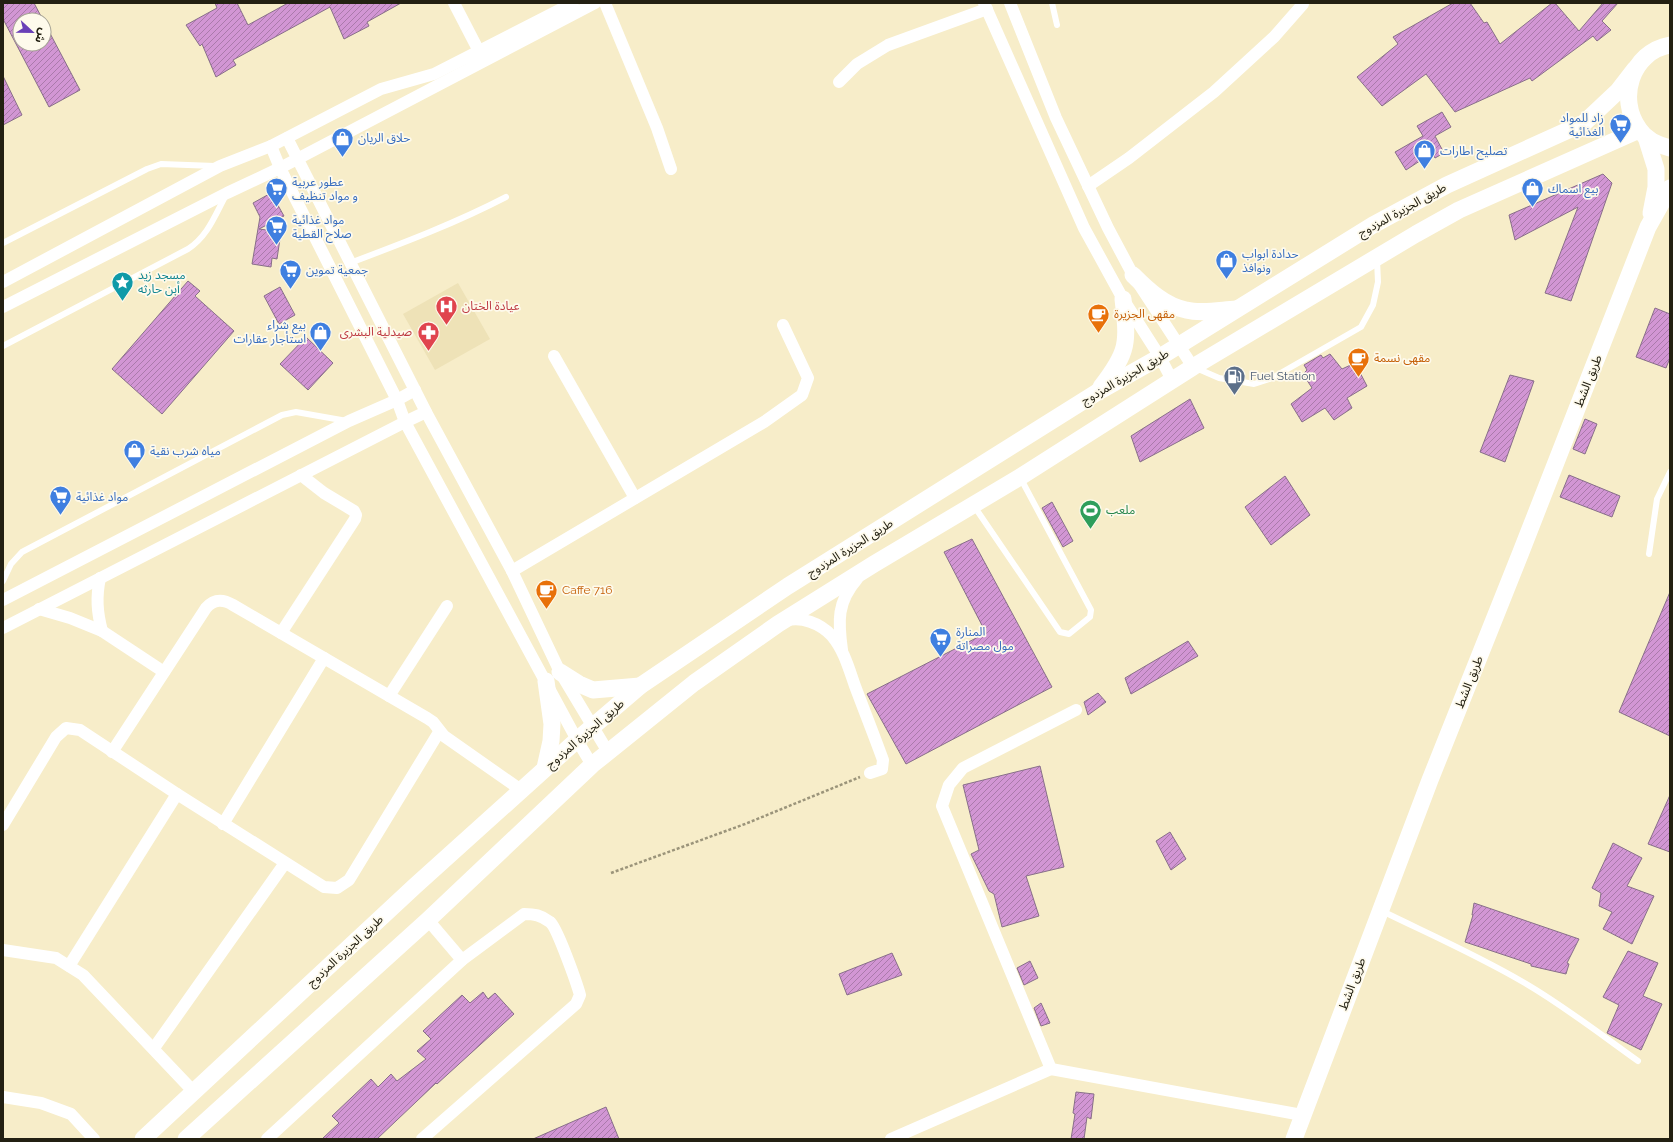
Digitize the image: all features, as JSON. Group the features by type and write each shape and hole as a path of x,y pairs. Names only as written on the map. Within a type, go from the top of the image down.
{"main road":[{"name":"طريق الجزيرة المزدوج","path":"143,1139 545,768 640,686 788,586 1096,393 1160,357 1372,225 1447,185 1584,123 1618,91 1643,59 1653,51 1670,45"},
{"path":"1635,69 1629,84 1628,100 1631,116 1643,134 1656,169 1656,187 1648,227"},
{"path":"1643,134 1659,145 1670,148"},
{"path":"186,1139 428,920 592,765 694,683 778,624 874,564 1020,477 1193,367 1377,256 1459,210 1643,134"},
{"path":"1648,227 1670,188"},
{"name":"طريق الشط","path":"1294,1139 1432,773 1521,552 1648,227"},
{"path":"1133,275 1153,294 1172,305 1187,311 1238,309"},
{"path":"1096,393 1114,370 1122,355 1126,339 1123,299"},
{"path":"560,672 579,684 594,690 640,686"},
{"path":"545,768 551,741 552,724 546,681"}],"street":[{"path":"454,3 482,56"},
{"path":"3,308 227,193 297,159 482,56 573,3"},
{"path":"3,282 220,166 271,146 380,89 434,74 482,56 595,3"},
{"path":"605,3 657,128 671,169"},
{"path":"1010,3 1056,118 1088,186 1133,275 1193,367"},
{"path":"1088,186 1130,158 1214,92 1274,38 1303,4"},
{"path":"839,82 857,64 888,45 986,6 1084,228 1123,299 1160,357 1172,380"},
{"path":"287,138 426,412 512,571 560,672 608,752"},
{"path":"271,146 280,168 397,400 405,422 577,740 592,765"},
{"path":"512,571 764,422 802,395 808,378 783,325"},
{"path":"554,356 635,498"},
{"path":"3,600 349,421 416,390"},
{"path":"3,628 426,412"},
{"path":"281,633 355,519 356,515 354,511 324,493 301,475"},
{"path":"842,653 839,626 840,612 843,601 849,588 874,564"},
{"path":"100,578 97,595 97,614 102,631"},
{"path":"112,752 206,608 212,602 223,600 432,722 440,732 521,790"},
{"path":"389,696 447,606"},
{"path":"39,609 70,618 102,631 164,672"},
{"path":"778,624 792,619 799,619 819,626 832,636 842,653 883,760 882,770 870,773"},
{"path":"223,824 324,658"},
{"path":"1051,1069 942,806 949,785 963,768 1076,710"},
{"path":"3,825 56,737 66,728 80,730 285,864 324,887 337,888 349,880 440,732"},
{"path":"69,966 177,794"},
{"path":"154,1048 285,864"},
{"path":"267,1139 462,960 524,914 536,914 551,922 570,965 580,996 576,1004 422,1139"},
{"path":"428,920 462,960"},
{"path":"3,950 56,958 83,975 154,1048 194,1092"},
{"path":"891,1139 1051,1069 1302,1115"},
{"path":"3,1096 40,1103 71,1114 94,1139"}],"lane":[{"path":"1052,3 1057,25"},
{"path":"3,243 147,169 161,164 220,166"},
{"path":"3,346 199,242 208,229 227,193"},
{"path":"350,264 431,232 475,213 506,197"},
{"path":"1193,367 1219,378 1254,384 1272,378 1361,327 1373,305 1378,282 1377,256"},
{"path":"3,581 11,564 22,552 282,415 296,412 349,421"},
{"path":"1649,554 1657,499 1670,472"},
{"path":"973,505 1060,632 1069,634 1090,617 1091,610 1020,477"},
{"path":"1380,910 1440,937 1523,982 1556,1002 1638,1061"}],"path":[{"path":"611,873 744,824 870,773"}],"shaded area":[{"name":"عيادة الختان","path":"458,283 490,339 435,370 403,314"}],"building":[{"path":"3,3 34,3 39,12 12,12 12,36 3,19"},
{"path":"215,3 237,3 248,25 288,3 401,3 367,22 369,26 344,39 330,7 233,60 236,65 216,77 202,44 200,46 186,25 217,8"},
{"path":"1453,3 1470,3 1484,23 1487,22 1500,44 1552,3 1555,3 1579,31 1603,3 1618,3 1602,21 1611,30 1597,41 1593,36 1532,81 1530,78 1455,112 1426,74 1382,106 1357,77 1398,44 1393,37"},
{"path":"52,37 80,90 49,107 20,52 52,52"},
{"path":"3,76 22,115 3,125"},
{"path":"1442,112 1451,127 1435,136 1444,153 1435,158 1432,153 1406,170 1395,152 1423,136 1417,126"},
{"path":"1603,174 1612,183 1571,301 1545,293 1578,207 1515,240 1509,215"},
{"path":"271,193 284,216 259,229 281,232 277,259 272,258 271,267 252,264 260,217 253,203"},
{"path":"188,281 200,291 195,296 234,331 162,414 112,369"},
{"path":"280,287 295,315 279,324 264,296"},
{"path":"1655,308 1670,314 1670,358 1666,368 1636,357"},
{"path":"306,337 333,363 308,390 280,364"},
{"path":"1330,354 1342,369 1355,363 1367,386 1347,398 1352,408 1334,420 1325,408 1302,422 1291,404 1312,388 1303,374 1307,370 1304,365 1321,355 1323,358"},
{"path":"1510,375 1534,381 1505,462 1480,452"},
{"path":"1190,399 1204,428 1140,462 1131,436"},
{"path":"1585,419 1597,424 1585,454 1573,449"},
{"path":"1569,475 1620,496 1612,517 1560,497"},
{"path":"1285,476 1310,515 1271,545 1245,507"},
{"path":"1052,502 1073,541 1063,547 1042,508"},
{"path":"972,539 1052,687 906,764 867,694 986,633 944,552"},
{"path":"1670,592 1670,736 1619,712"},
{"path":"1188,641 1198,656 1131,694 1125,678"},
{"path":"1098,693 1106,702 1088,715 1084,702"},
{"path":"1040,766 1064,867 1026,876 1039,916 1002,927 994,894 989,891 971,854 979,850 963,785"},
{"path":"1670,795 1670,852 1648,844"},
{"path":"1170,832 1186,859 1171,870 1156,841"},
{"path":"1613,843 1642,858 1627,886 1654,896 1632,944 1603,929 1612,912 1599,906 1601,893 1592,888"},
{"path":"1474,903 1579,939 1567,963 1569,964 1566,974 1531,966 1531,964 1465,942 1473,915"},
{"path":"1628,951 1658,963 1643,996 1662,1004 1641,1050 1607,1033 1619,1005 1603,997"},
{"path":"892,953 902,975 847,995 839,974"},
{"path":"1030,961 1038,978 1024,985 1017,968"},
{"path":"483,992 488,999 495,993 514,1014 437,1084 436,1083 377,1139 322,1139 339,1123 332,1116 371,1079 378,1087 391,1074 397,1081 426,1059 417,1051 431,1039 423,1031 462,995 470,1003"},
{"path":"1041,1003 1050,1023 1041,1026 1034,1008"},
{"path":"1076,1092 1094,1094 1091,1119 1087,1117 1084,1139 1071,1139 1075,1114 1073,1113"},
{"path":"606,1107 619,1139 533,1139"}],"place":[{"name":"زاد للمواد الغذائية","path":"1620,144"},
{"name":"حلاق الريان","path":"343,158"},
{"name":"تصليح اطارات","path":"1424,170"},
{"name":"عطور عربية و مواد تنظيف","path":"276,208"},
{"name":"بيع اسماك","path":"1533,208"},
{"name":"مواد غذائية صلاح القطية","path":"277,246"},
{"name":"حدادة ابواب ونوافذ","path":"1227,280"},
{"name":"جمعية تموين","path":"291,290"},
{"name":"مسجد زيد أبن حارثه","path":"122,302"},
{"name":"عيادة الختان","path":"446,326"},
{"name":"مقهى الجزيرة","path":"1098,334"},
{"name":"بيع شراء استأجار عقارات","path":"321,352"},
{"name":"صيدلية البشرى","path":"428,352"},
{"name":"مقهى نسمة","path":"1359,378"},
{"name":"Fuel Station","path":"1234,396"},
{"name":"مياه شرب نقية","path":"134,470"},
{"name":"مواد غذائية","path":"61,516"},
{"name":"ملعب","path":"1090,530"},
{"name":"Caffe 716","path":"547,610"},
{"name":"المنارة مول مصراتة","path":"940,658"}]}
